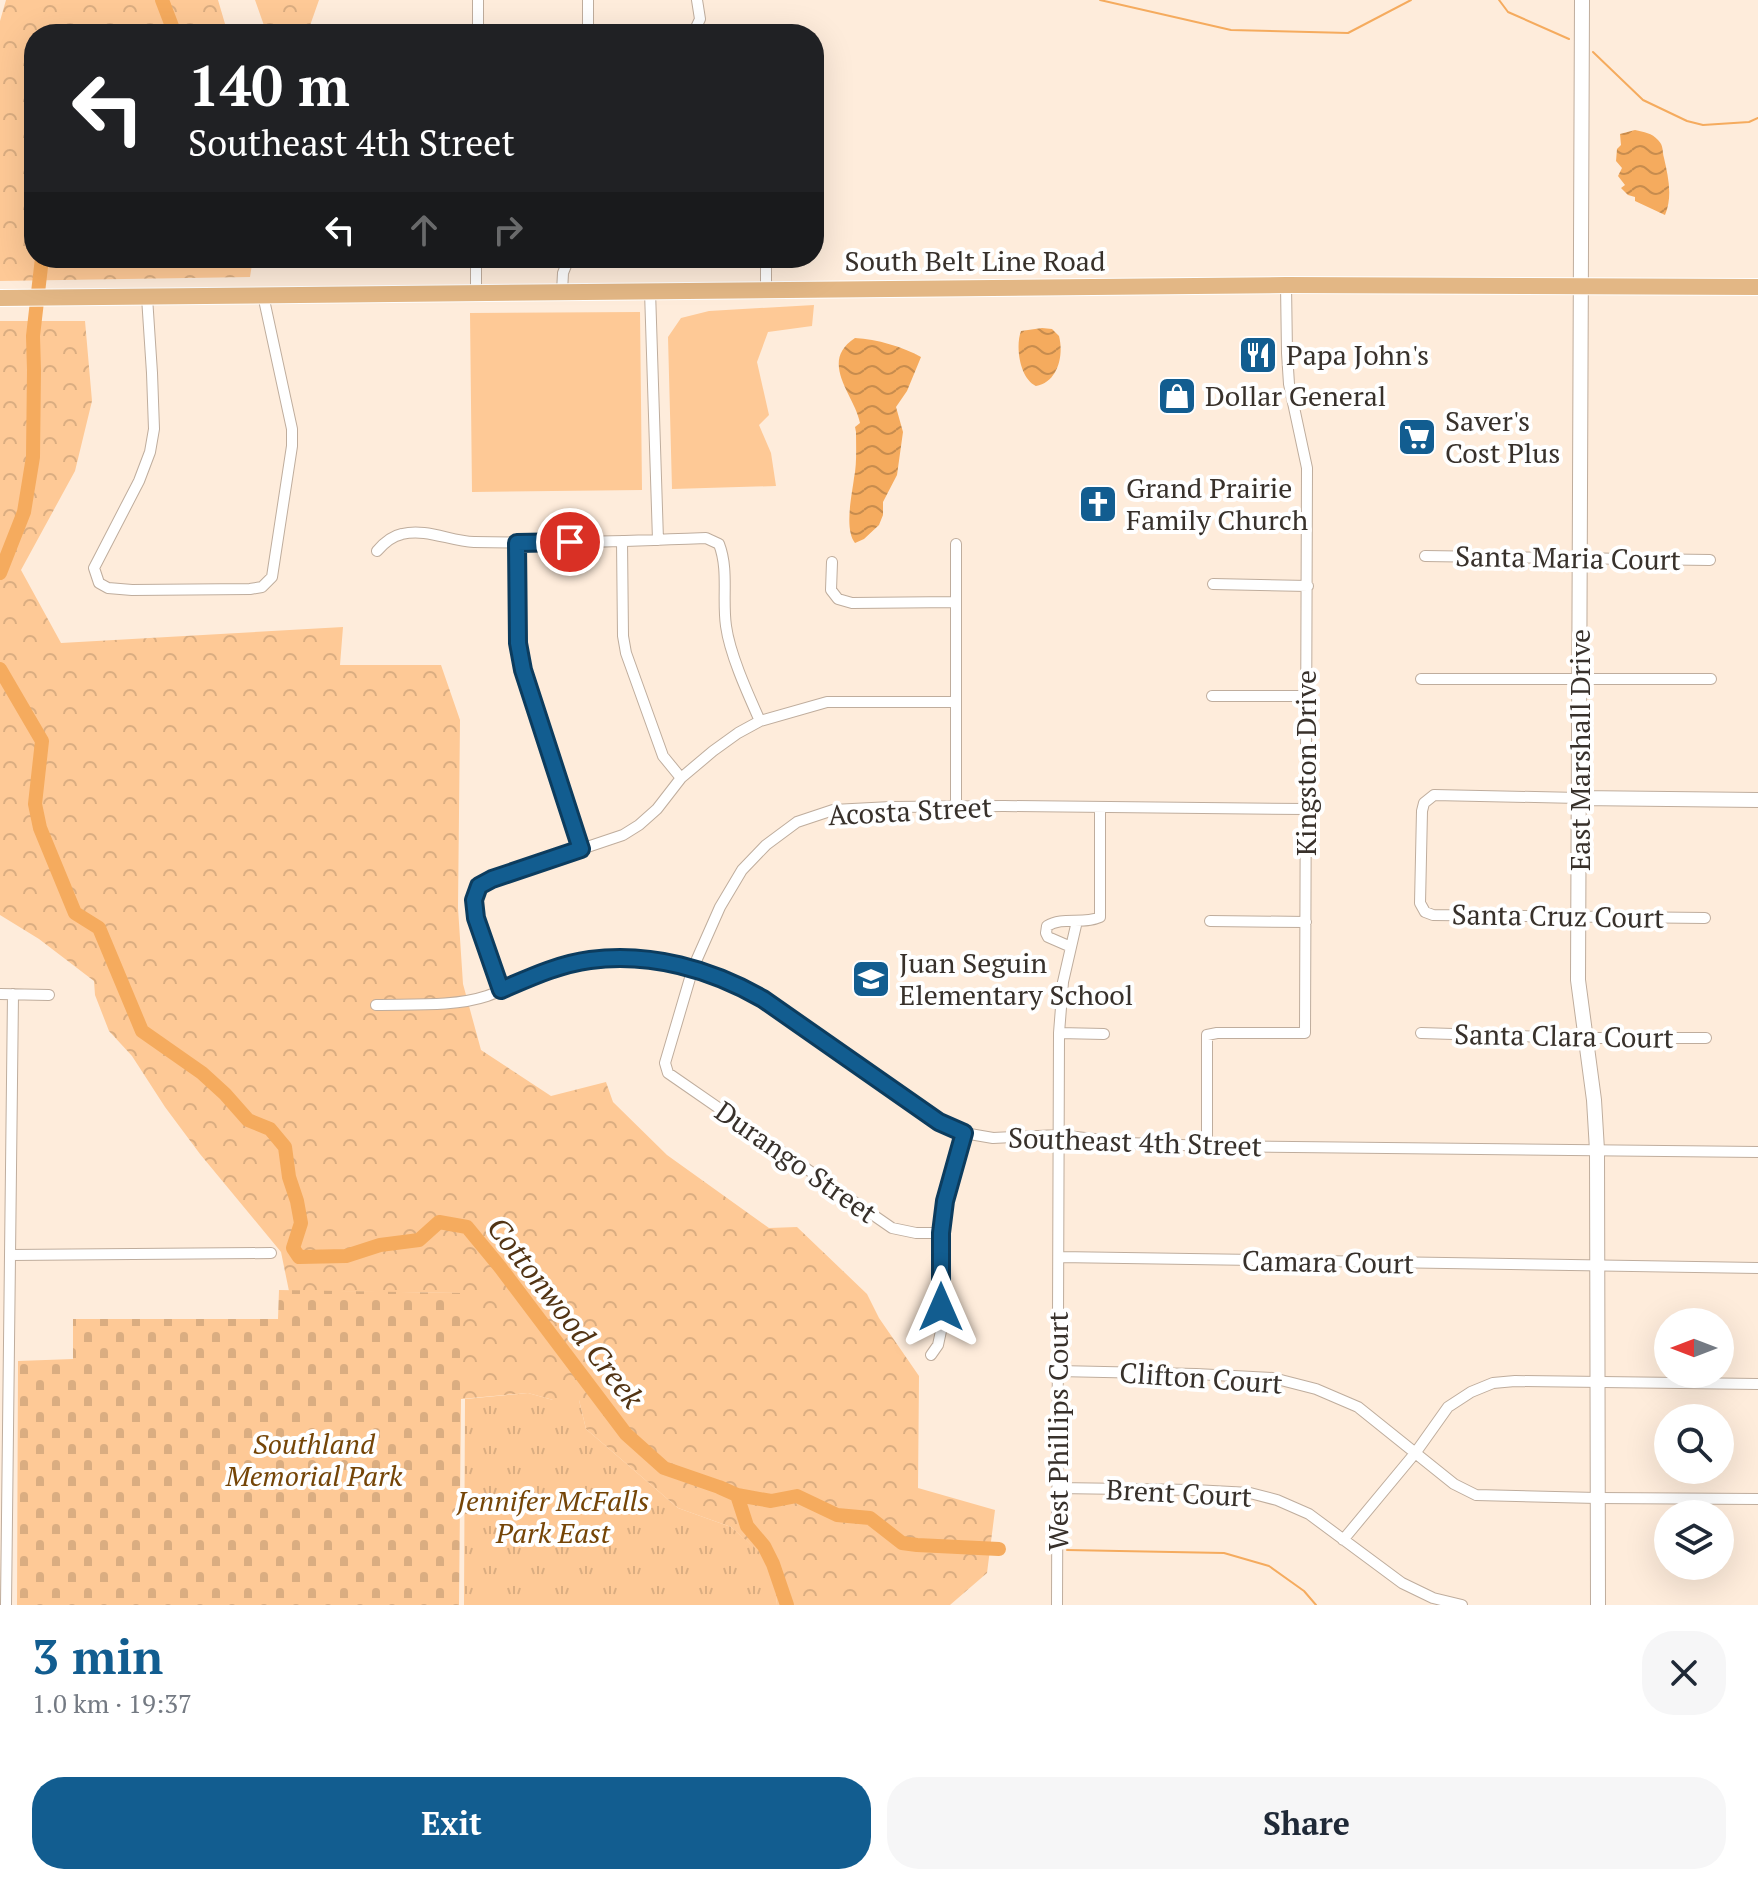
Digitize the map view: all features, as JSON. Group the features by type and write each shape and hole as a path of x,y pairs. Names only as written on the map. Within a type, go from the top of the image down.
{"main road":[{"name":"East Marshall Drive","path":"1582,0 1578,980 1594,1100 1597,1150 1598,1605"},
{"name":"South Belt Line Road","path":"0,298 1286,285 1758,287"},
{"path":"1579,798 1758,800"}],"street":[{"path":"478,0 478,24"},
{"path":"588,0 588,24"},
{"path":"697,0 700,19 698,24"},
{"path":"476,268 476,293"},
{"path":"562,292 565,268"},
{"path":"766,268 766,289"},
{"name":"Kingston Drive","path":"1207,1146 1207,1035 1305,1033 1307,468 1289,384 1286,285"},
{"path":"650,291 658,540"},
{"path":"147,297 154,429 150,452 139,481 94,568 99,583 108,588 132,590 250,589 262,587 272,577 292,446 292,429 263,295"},
{"path":"377,551 384,543 401,534 426,533 462,542 517,543 706,538 719,544 724,558 726,629 760,721"},
{"path":"622,541 626,653 654,736 663,756 681,778"},
{"path":"517,543 518,643 523,670 581,849"},
{"path":"956,544 956,806"},
{"name":"Santa Maria Court","path":"1425,556 1710,560"},
{"path":"832,562 831,590 838,599 852,603 956,602"},
{"path":"1213,584 1308,586"},
{"path":"1421,679 1711,679"},
{"path":"1212,696 1307,696"},
{"path":"501,990 476,918 474,900 479,886 623,835 657,809 681,778 713,751 760,721 827,702 956,702"},
{"name":"Santa Cruz Court","path":"1579,798 1434,795 1424,803 1422,811 1420,903 1425,912 1433,915 1705,918"},
{"name":"Acosta Street","path":"665,1063 693,968 720,907 742,870 766,845 797,822 833,810 956,806 1307,809"},
{"path":"1071,947 1048,937 1046,929 1056,921 1091,921 1100,917 1100,807"},
{"name":"West Phillips Court","path":"1057,1605 1059,1033 1063,982 1077,921"},
{"path":"1210,921 1306,922"},
{"name":"Southeast 4th Street","path":"376,1005 460,1001 486,996 552,969 588,960 623,958 661,962 693,968 736,984 763,999 939,1122 964,1133 993,1138 1059,1135 1128,1143 1207,1146 1758,1152"},
{"path":"0,994 49,995"},
{"path":"6,1605 3,1551 5,1283 10,1255 6,1142 13,994"},
{"path":"1059,1033 1104,1034"},
{"name":"Santa Clara Court","path":"1421,1033 1706,1038"},
{"name":"Durango Street","path":"665,1063 668,1073 892,1228 916,1233 941,1233"},
{"path":"931,1355 938,1345 941,1331 941,1233 945,1201 964,1133"},
{"path":"10,1255 271,1253"},
{"name":"Camara Court","path":"1059,1257 1758,1268"},
{"name":"Clifton Court","path":"1058,1371 1273,1378 1316,1389 1358,1407 1454,1484 1476,1495 1758,1499"},
{"path":"1343,1540 1416,1452 1448,1407 1471,1392 1493,1383 1758,1384"},
{"name":"Brent Court","path":"1058,1488 1250,1493 1277,1500 1309,1514 1402,1583 1433,1598 1462,1605"}],"green space":[{"path":"6,0 218,0 225,24 24,24 24,268 251,268 250,277 0,281 0,21"},
{"path":"255,0 319,0 311,24 263,24"},
{"path":"814,305 812,326 768,332 757,362 769,415 759,425 771,453 776,486 672,489 668,337 681,318 709,311"},
{"path":"640,312 642,490 472,492 470,313"},
{"path":"0,321 85,321 92,401 75,471 21,570 61,643 343,627 340,665 441,665 460,720 458,908 463,984 481,1050 551,1096 606,1082 613,1102 667,1155 769,1228 797,1227 867,1294 879,1318 919,1376 918,1488 995,1510 987,1573 950,1605 777,1605 772,1564 731,1527 678,1508 586,1429 579,1400 553,1400 528,1393 461,1399 461,1293 289,1291 281,1252 200,1154 132,1056 109,1031 95,995 94,981 39,939 0,915"},
{"name":"Southland Memorial Park","path":"279,1290 462,1293 459,1605 17,1605 18,1361 73,1359 73,1319 278,1319"},
{"name":"Jennifer McFalls Park East","path":"528,1393 553,1400 579,1400 586,1429 678,1508 731,1527 773,1564 777,1605 464,1605 465,1399"}],"water":[{"path":"1635,130 1648,133 1662,146 1669,186 1665,215 1635,201 1635,197 1621,188 1625,185 1618,176 1622,168 1616,161 1617,149 1621,145 1620,134"},
{"path":"1052,329 1059,336 1061,351 1058,367 1050,379 1036,386 1023,370 1019,338 1021,331"},
{"path":"855,338 890,344 921,357 907,391 896,407 903,432 897,475 883,502 883,515 879,525 855,543 850,529 850,512 856,461 855,427 860,423 842,379 839,357 844,347"}],"waterway":[{"name":"Cottonwood Creek","path":"162,0 171,24"},
{"path":"1100,0 1231,30 1348,33 1411,0"},
{"path":"1499,0 1508,12 1569,39"},
{"path":"1593,52 1643,100 1687,121 1703,125 1749,122 1758,118"},
{"name":"Cottonwood Creek","path":"0,573 24,512 33,457 33,336 41,268"},
{"name":"Cottonwood Creek","path":"0,669 42,741 35,804 40,828 75,913 99,928 142,1031 202,1073 248,1120 270,1129 285,1147 301,1223 293,1248 299,1257 346,1256 380,1245 419,1240 439,1222 467,1227 626,1434 664,1468 737,1495 747,1526 764,1546 773,1564 787,1605"},
{"path":"737,1495 771,1501 797,1496 837,1515 870,1518 902,1543 999,1549"},
{"path":"1067,1550 1224,1553 1269,1566 1304,1591 1316,1605"}],"place":[{"name":"Papa John's","path":"1258,355"},
{"name":"Dollar General","path":"1177,396"},
{"name":"Saver's Cost Plus","path":"1417,437"},
{"name":"Grand Prairie Family Church","path":"1098,504"},
{"name":"Juan Seguin Elementary School","path":"871,979"}],"route":[{"path":"570,542 517,543 518,643 541,730 581,849 479,886 474,900 476,918 501,990 552,969 588,960 623,958 693,968 736,984 763,999 939,1122 964,1133 945,1201 941,1233 941,1307"}]}
